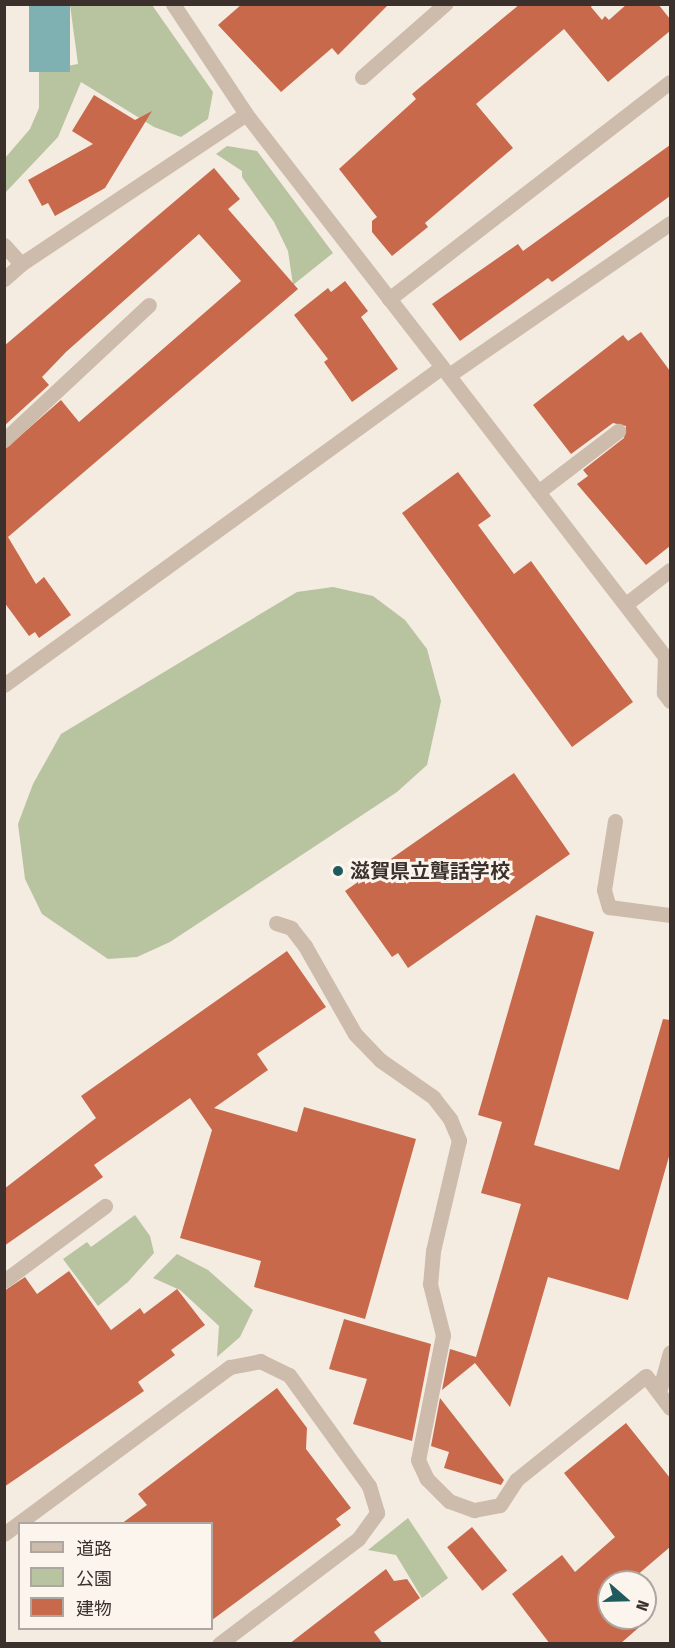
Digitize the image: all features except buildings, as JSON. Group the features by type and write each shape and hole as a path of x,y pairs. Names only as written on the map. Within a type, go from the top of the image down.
{"street":[{"path":"362,77 445,4"},
{"path":"176,6 246,114 665,657 664,693 670,701"},
{"path":"390,299 670,82"},
{"path":"4,279 21,264 246,114"},
{"path":"4,685 445,371 670,223"},
{"path":"4,245 21,264"},
{"path":"4,440 149,305"},
{"path":"538,492 618,431"},
{"path":"626,604 670,570"},
{"path":"615,821 604,890 609,907 670,915"},
{"path":"276,923 291,928 305,946 355,1034 380,1060 433,1097 450,1119 459,1140 433,1251 430,1284 443,1335 418,1460 427,1479 448,1501 474,1510 500,1505 516,1480 646,1376 670,1408"},
{"path":"4,1281 105,1206"},
{"path":"659,1392 670,1352"},
{"path":"20,1522 230,1367 260,1361 289,1375 369,1486 377,1513 358,1539 219,1644"},
{"path":"4,1534 18,1524"}],"green space":[{"path":"70,5 152,5 213,92 208,119 181,137 154,127 81,82 58,137 5,193 5,158 30,129 39,108 39,71 78,64"},
{"path":"227,146 257,151 333,253 293,285 288,251 274,222 242,177 242,171 216,154"},
{"path":"333,587 373,596 405,620 427,649 441,701 427,765 397,792 170,942 137,957 108,959 42,914 25,879 18,824 33,784 61,734 297,592"},
{"path":"135,1215 150,1236 154,1253 128,1282 98,1306 63,1259 87,1242 91,1247"},
{"path":"177,1254 208,1270 253,1310 240,1337 217,1357 219,1326 180,1290 153,1278"},
{"path":"408,1518 448,1578 422,1598 396,1555 368,1550"}],"water":[{"path":"29,5 70,5 70,72 29,72"}],"place":[{"name":"滋賀県立聾話学校","path":"338,871"}]}
